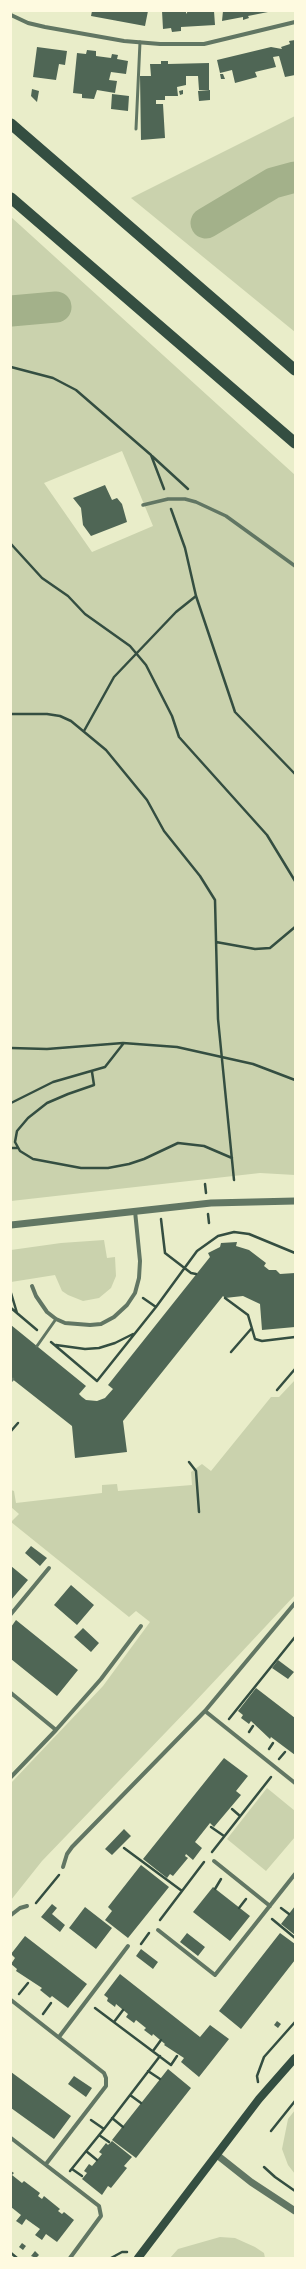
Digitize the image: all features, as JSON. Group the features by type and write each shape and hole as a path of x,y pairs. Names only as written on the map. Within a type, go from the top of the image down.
{"highway":[{"path":"11,124 295,370"},
{"path":"11,198 295,443"}],"main road":[{"path":"138,2258 259,2099 295,2058"}],"street":[{"path":"11,15 28,23 45,27 140,42 180,45 204,44 295,22"},
{"path":"144,505 168,499 185,499 196,502 226,516 295,566"},
{"path":"11,1225 135,1211 236,1202 295,1201"},
{"path":"32,1286 41,1305 56,1319 77,1325 101,1324 114,1317 127,1305 135,1292 139,1278 140,1260 135,1211"},
{"path":"11,1614 49,1568"},
{"path":"63,1867 67,1854 72,1847 205,1711 295,1603"},
{"path":"11,1777 56,1730 100,1679 141,1626"},
{"path":"11,1693 56,1730"},
{"path":"205,1711 295,1783"},
{"path":"214,1861 270,1906"},
{"path":"158,1930 215,1975 265,1914 295,1874"},
{"path":"11,1915 20,1908 27,1906"},
{"path":"59,2037 128,1946"},
{"path":"11,2000 104,2073 106,2078 106,2086 46,2164"},
{"path":"11,2138 99,2206 100,2212 98,2220 70,2258"},
{"path":"217,2155 251,2182 295,2211"}],"lane":[{"path":"136,129 140,42"},
{"path":"37,1346 43,1335 56,1319"}],"path":[{"path":"11,367 53,378 76,390 193,493 196,502"},
{"path":"151,455 185,548 196,596 235,712 295,774"},
{"path":"11,544 42,578 68,596 85,614 130,646 146,665 172,716 179,738 267,835 295,881"},
{"path":"84,731 114,678 135,653 176,612 196,596"},
{"path":"11,714 47,714 60,716 71,720 106,750 146,800 164,832 208,887 215,900 218,1012 234,1180"},
{"path":"216,942 255,950 270,948 295,927"},
{"path":"11,1102 53,1082 92,1072 105,1067 123,1044"},
{"path":"11,1048 47,1048 123,1044 178,1047 253,1064 295,1080"},
{"path":"17,1148 15,1142 17,1132 28,1118 47,1103 94,1085 92,1072"},
{"path":"11,1148 17,1148 33,1159 81,1168 108,1168 144,1160 178,1142 204,1146 232,1158"},
{"path":"160,1209 165,1253 184,1268 196,1274"},
{"path":"11,1308 98,1381 156,1307 184,1268 198,1252 218,1236 234,1232 249,1234 295,1253"},
{"path":"135,1292 156,1307"},
{"path":"11,1293 17,1313"},
{"path":"225,1298 248,1315 255,1339 262,1342 295,1337"},
{"path":"231,1352 252,1328"},
{"path":"54,1344 86,1349 99,1348 115,1344 135,1333"},
{"path":"277,1390 295,1369"},
{"path":"11,1431 18,1423"},
{"path":"189,1462 196,1471 199,1512"},
{"path":"223,1726 295,1636"},
{"path":"232,1809 240,1816"},
{"path":"212,1827 224,1836"},
{"path":"124,1848 182,1891"},
{"path":"27,1906 38,1903 57,1880 63,1867"},
{"path":"280,1907 289,1914"},
{"path":"265,1914 295,1938"},
{"path":"86,2001 171,2065 178,2056"},
{"path":"114,2022 123,2010"},
{"path":"264,2057 295,2022"},
{"path":"153,2051 161,2040"},
{"path":"64,2178 160,2056"},
{"path":"148,2071 160,2079"},
{"path":"130,2095 141,2103"},
{"path":"271,2131 295,2101"},
{"path":"84,2115 104,2129"},
{"path":"112,2118 122,2127"},
{"path":"100,2134 109,2142"},
{"path":"86,2151 97,2160"},
{"path":"264,2166 275,2177 295,2191"},
{"path":"72,2169 82,2176"},
{"path":"11,2253 17,2258"}],"green space":[{"path":"295,116 295,332 131,198"},
{"path":"11,217 295,475 295,1175 260,1173 11,1201","holes":["122,451 153,526 92,552 44,483"]},
{"path":"104,1240 107,1258 115,1257 116,1276 111,1288 99,1298 83,1301 68,1295 62,1291 55,1275 11,1282 11,1250 61,1243"},
{"path":"295,1380 295,1595 42,1861 11,1900 11,1783 103,1686 150,1622 136,1611 129,1617 11,1522 19,1514 11,1507 11,1490 14,1491 16,1503 102,1493 102,1485 117,1484 118,1491 192,1485 191,1472 202,1464 211,1471 271,1397 279,1397"},
{"path":"267,1788 295,1811 295,1837 266,1871 227,1839"},
{"path":"295,2110 295,2174 288,2165 282,2149 288,2119"},
{"path":"220,2237 235,2238 255,2247 264,2253 265,2258 170,2258 178,2249"}],"building":[{"path":"92,11 148,11 145,26 91,16"},
{"path":"162,11 186,11 186,14 188,11 214,11 215,25 181,27 181,31 172,32 171,28 163,29"},
{"path":"223,11 268,12 248,16 249,18 243,20 243,17 222,21"},
{"path":"295,40 295,75 285,77 279,56 273,57 276,67 255,72 257,77 235,83 232,70 220,73 217,60 271,47 282,49 281,47 290,44 289,41"},
{"path":"37,47 67,51 65,65 59,64 56,80 33,77"},
{"path":"87,50 96,51 96,56 111,58 112,54 118,55 117,59 128,61 126,74 111,72 109,80 117,81 115,93 97,90 94,99 82,98 82,94 73,93 77,53 86,54"},
{"path":"161,61 168,61 168,64 209,63 209,90 199,90 198,76 186,76 186,85 177,87 178,96 165,96 165,100 156,100 156,104 163,104 165,138 141,140 140,76 151,76 150,64 161,64"},
{"path":"220,74 223,74 225,79 221,79"},
{"path":"32,89 39,91 37,102 31,96"},
{"path":"183,90 183,94 180,95 179,91"},
{"path":"210,90 210,100 199,101 198,91"},
{"path":"112,94 129,96 128,111 111,109"},
{"path":"105,485 112,500 117,498 122,504 127,522 91,536 83,525 81,508 73,498"},
{"path":"237,1242 236,1246 249,1250 266,1263 264,1266 269,1270 276,1270 280,1274 295,1273 295,1327 262,1330 260,1304 243,1296 225,1298 223,1296 123,1421 127,1452 75,1458 72,1426 11,1378 11,1325 86,1386 79,1394 82,1397 86,1400 97,1401 105,1398 113,1389 108,1385 210,1257 208,1253 220,1247 221,1243"},
{"path":"31,1546 47,1558 40,1566 25,1553"},
{"path":"11,1566 28,1580 11,1600"},
{"path":"71,1585 94,1605 77,1625 54,1605"},
{"path":"16,1620 78,1670 57,1696 11,1659 11,1627"},
{"path":"83,1628 99,1643 91,1652 74,1637"},
{"path":"278,1660 294,1672 288,1679 272,1668"},
{"path":"256,1688 295,1718 295,1755 271,1737 270,1739 251,1721 249,1724 241,1718 243,1715 238,1711"},
{"path":"224,1758 248,1776 236,1791 241,1795 214,1827 210,1823 195,1842 202,1848 193,1860 186,1854 185,1856 188,1858 173,1876 170,1874 167,1878 143,1859"},
{"path":"124,1829 131,1836 112,1855 105,1849"},
{"path":"141,1865 169,1887 128,1938 105,1920 112,1911 108,1907"},
{"path":"213,1887 250,1916 230,1941 193,1912"},
{"path":"52,1904 57,1908 52,1914 65,1925 60,1932 41,1917"},
{"path":"295,1906 295,1935 281,1924"},
{"path":"85,1907 112,1928 96,1949 69,1928"},
{"path":"187,1933 205,1947 198,1956 180,1942"},
{"path":"280,1933 295,1944 295,1960 241,2029 219,2011"},
{"path":"25,1936 87,1984 68,2008 52,1996 50,1998 40,1990 42,1988 16,1971 17,1969 11,1964 15,1958 11,1954"},
{"path":"141,1949 158,1962 153,1969 136,1956"},
{"path":"120,1974 200,2037 210,2025 229,2039 199,2077 181,2062 184,2058 164,2045 165,2044 153,2034 152,2036 144,2030 146,2028 136,2020 134,2023 126,2017 128,2014 116,2004 115,2007 107,2001 108,1998 104,1995"},
{"path":"277,2021 281,2024 278,2028 274,2025"},
{"path":"168,2069 191,2088 136,2158 112,2140"},
{"path":"11,2072 71,2116 54,2139 11,2108"},
{"path":"74,2076 92,2088 86,2097 68,2084"},
{"path":"112,2141 132,2157 124,2166 127,2168 111,2188 108,2186 102,2195 82,2179 87,2173 84,2171 89,2164 92,2166 102,2154 99,2152 106,2143 108,2145"},
{"path":"11,2171 14,2173 12,2175 22,2183 24,2181 40,2193 38,2196 42,2199 44,2196 60,2209 58,2211 62,2214 64,2212 74,2220 57,2242 46,2234 42,2240 35,2235 40,2229 26,2219 22,2225 16,2221 21,2215 11,2207"},
{"path":"22,2243 26,2246 23,2250 19,2247"},
{"path":"35,2251 39,2255 36,2258 31,2256"}],"waterway":[{"path":"206,223 273,183 295,177"},
{"path":"11,311 56,307"}]}
